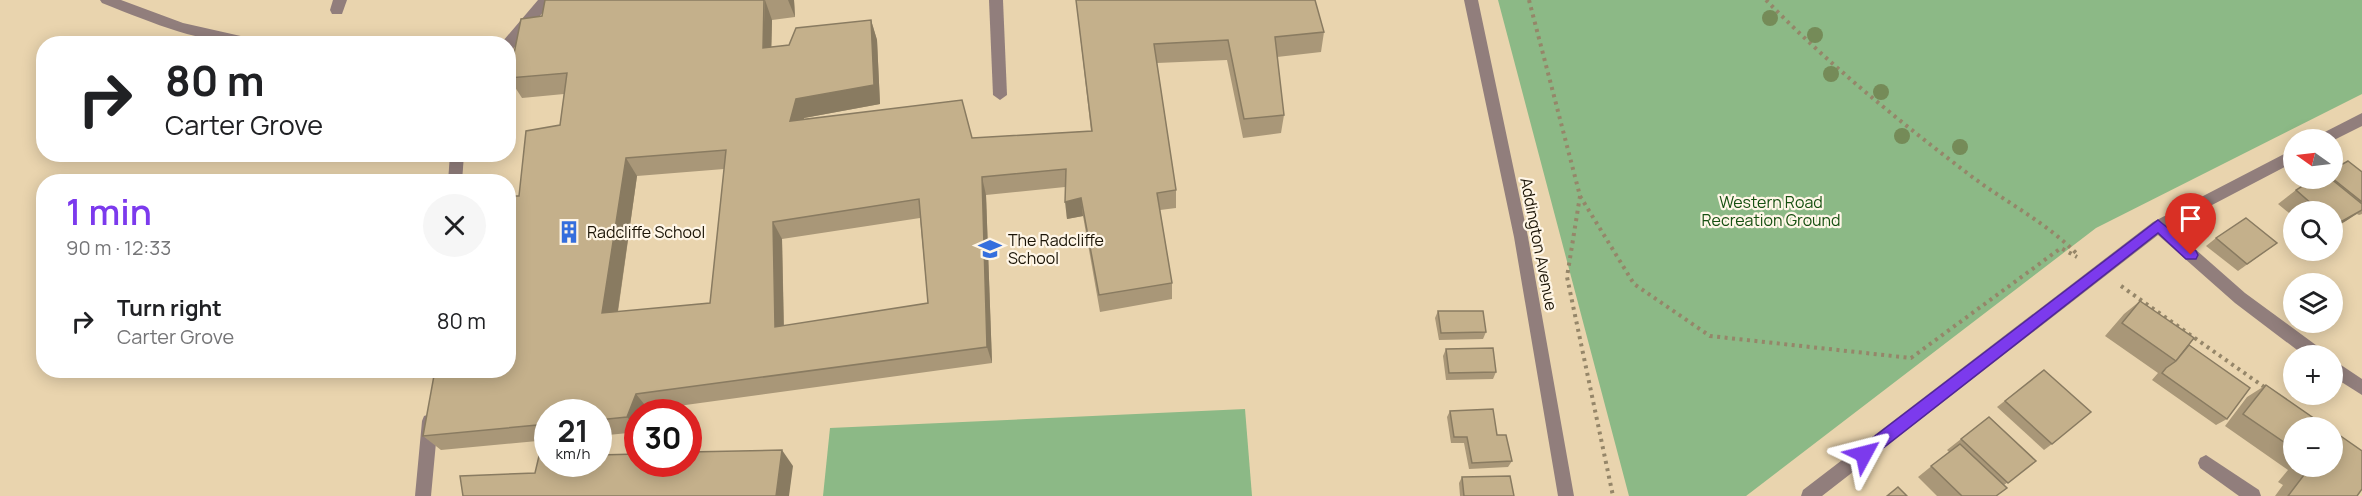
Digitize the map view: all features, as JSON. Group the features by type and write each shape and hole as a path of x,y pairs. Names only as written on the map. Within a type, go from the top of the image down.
{"street":[{"path":"107,0 181,28 218,36"},
{"path":"516,36 546,0"},
{"path":"996,0 1000,95"},
{"name":"Addington Avenue","path":"1472,0 1521,237 1566,496"},
{"path":"2343,129 2362,119"},
{"path":"1809,496 2158,225 2283,161"},
{"path":"2158,225 2240,298 2303,345"},
{"path":"2343,374 2362,388"},
{"path":"423,496 432,405"},
{"path":"2206,462 2253,496"}],"path":[{"path":"1529,0 1580,196 1634,284 1710,336 1911,358 2061,248 2083,261 2054,234 1991,191 1864,93 1806,41 1766,0"},
{"path":"1580,196 1567,277 1613,496"},
{"path":"2100,270 2273,393"}],"green space":[{"name":"Western Road Recreation Ground","path":"1498,0 2362,0 2362,94 2293,129 2283,129 2283,134 2096,228 1746,496 1629,496"},
{"path":"1245,409 1252,496 823,496 830,428"}],"building":[{"name":"Radcliffe School","path":"545,0 764,0 763,48 789,45 796,28 871,20 874,85 796,99 790,121 962,100 972,138 1092,131 1076,0 1315,0 1324,32 1275,37 1284,115 1244,119 1228,40 1154,44 1176,190 1157,193 1172,283 1099,295 1081,198 1065,202 1066,169 982,177 987,347 636,394 634,399 624,399 624,417 612,419 612,399 534,399 534,425 423,436 434,378 516,378 516,196 519,196 526,131 560,125 567,73 516,77 516,44 521,19 542,16","holes":["726,150 710,303 602,313 626,158","919,199 928,303 775,327 773,222"]},
{"path":"2348,161 2362,172 2362,202 2343,187 2343,164"},
{"path":"2343,189 2362,204 2362,210 2343,221 2343,201 2308,201 2296,190"},
{"path":"2246,218 2277,243 2247,264 2216,238"},
{"path":"2140,301 2194,338 2176,361 2122,323"},
{"path":"1438,311 1483,311 1486,332 1441,333"},
{"path":"2189,345 2250,388 2227,419 2162,373"},
{"path":"1493,348 1496,372 1449,373 1446,349"},
{"path":"2044,370 2091,412 2052,444 2005,401"},
{"path":"2266,385 2283,397 2283,405 2295,405 2312,417 2283,417 2283,441 2243,414"},
{"path":"1493,409 1497,435 1506,435 1512,461 1472,463 1467,437 1454,437 1450,411"},
{"path":"1989,417 2036,461 2008,483 1961,439"},
{"path":"2343,438 2362,451 2362,489 2357,496 2288,496 2302,477 2343,477"},
{"path":"1960,444 2007,488 1996,496 1962,496 1931,466"},
{"path":"782,450 776,496 463,496 460,476 534,473 534,477 612,477 612,455 624,454 624,477 702,477 702,452"},
{"path":"1510,476 1514,496 1464,496 1462,477"},
{"path":"1898,487 1907,496 1887,496"}],"place":[{"name":"Radcliffe School","path":"569,232"},
{"name":"The Radcliffe School","path":"990,249"}],"route":[{"path":"1864,454 2158,225 2191,255"}]}
